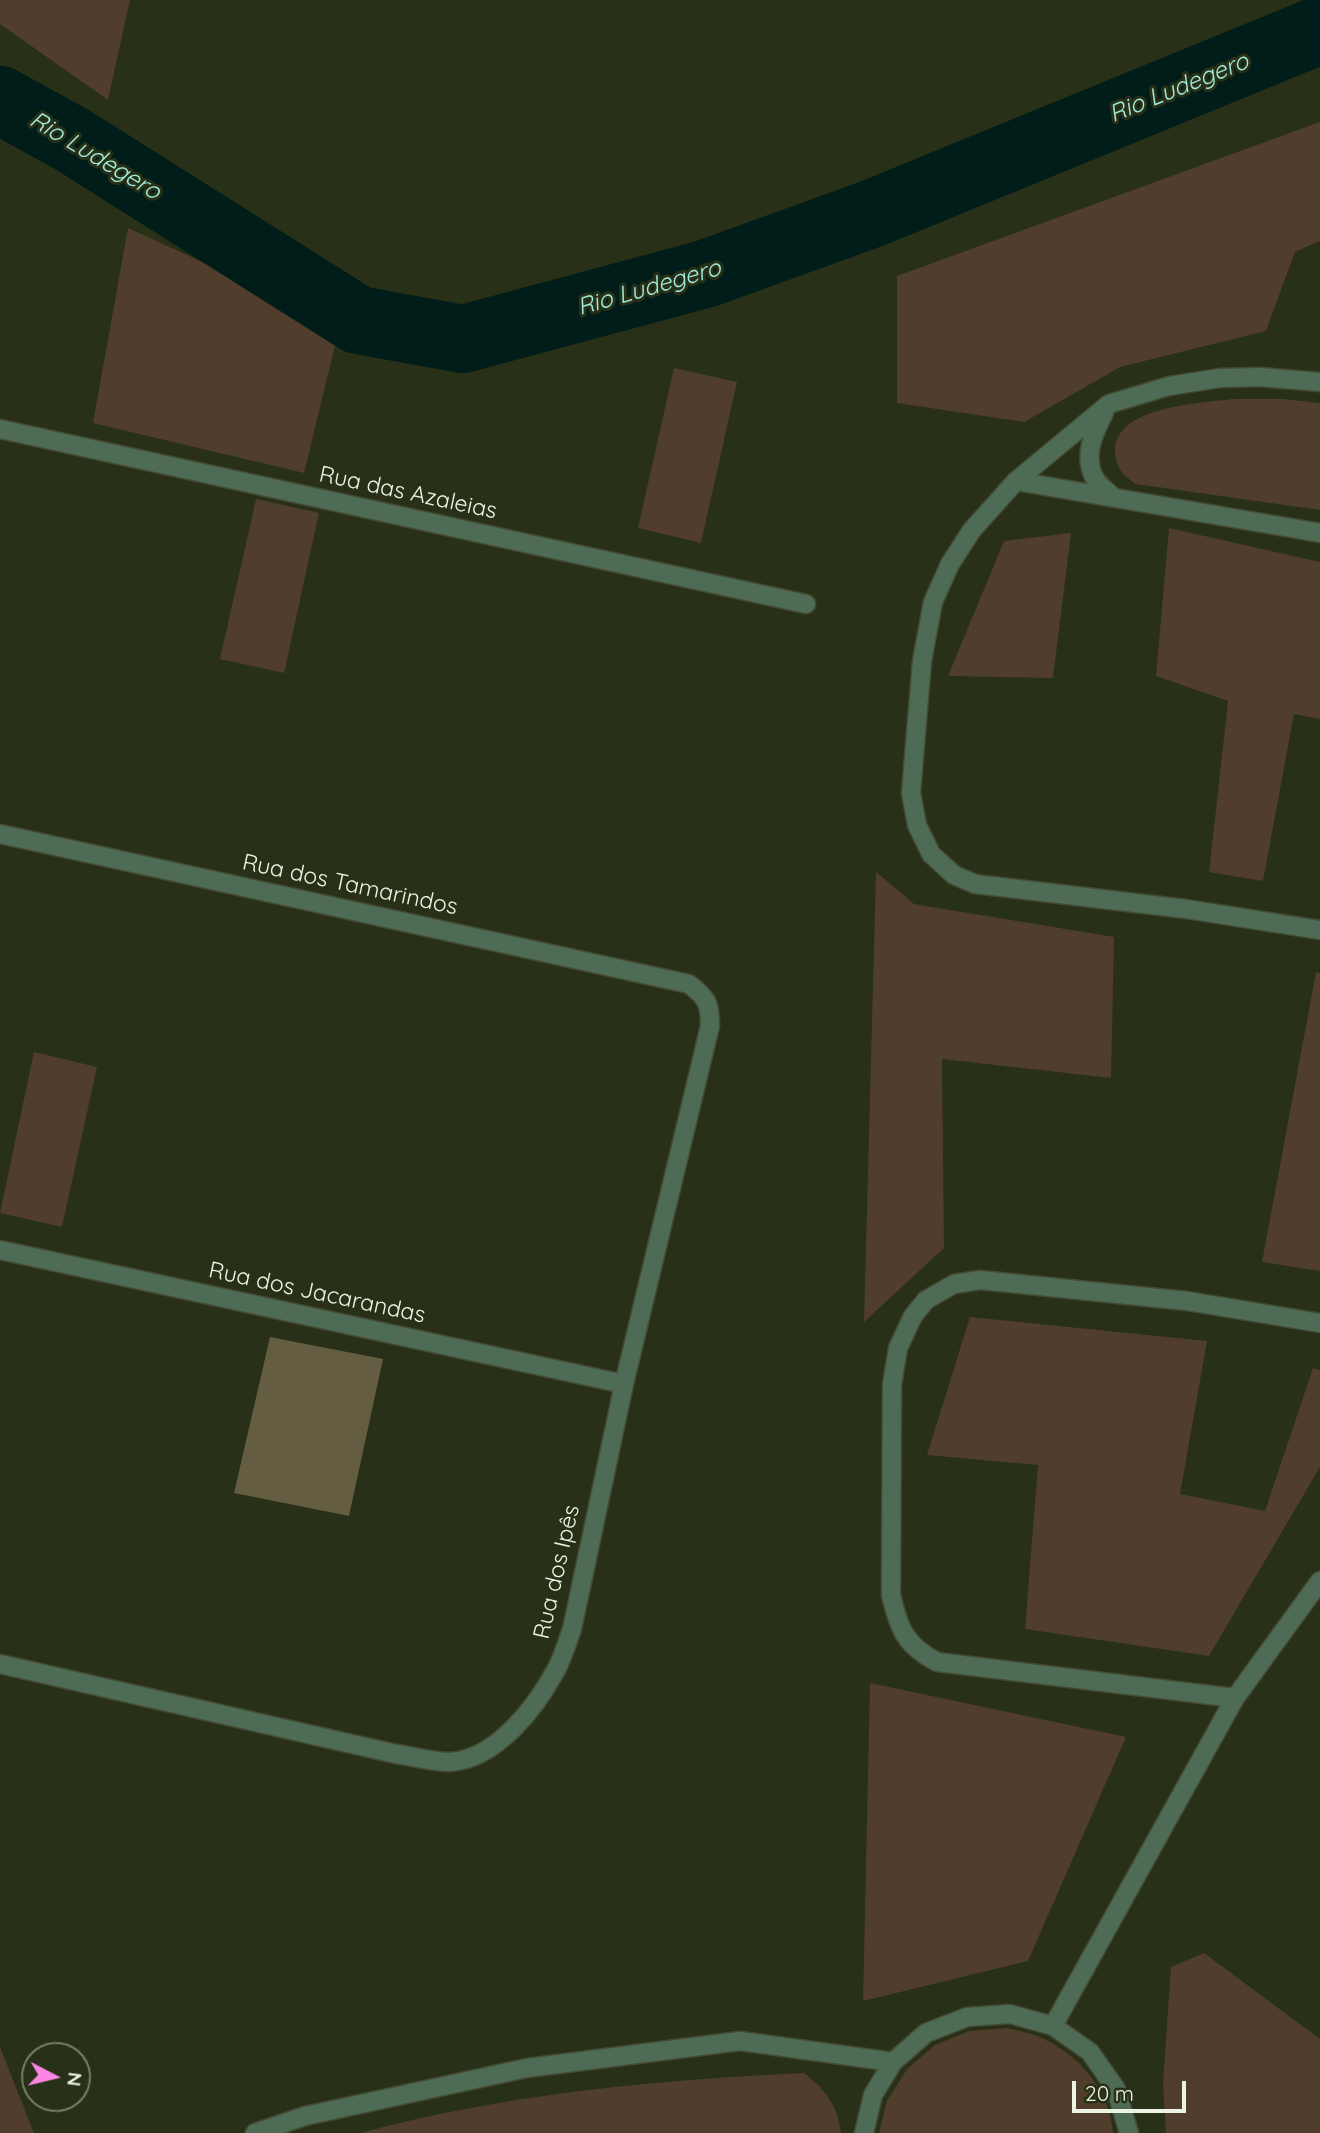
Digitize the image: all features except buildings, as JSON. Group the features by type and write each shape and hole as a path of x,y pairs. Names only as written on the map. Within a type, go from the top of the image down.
{"street":[{"path":"1320,382 1260,377 1220,378 1169,386 1109,404 1016,481 972,530 950,564 933,602 922,661 911,793 917,825 931,854 954,875 975,884 1186,909 1320,930"},
{"path":"1109,404 1090,443 1090,460 1094,478 1113,497"},
{"name":"Rua das Azaleias","path":"0,429 806,604"},
{"path":"1016,481 1320,533"},
{"name":"Rua dos Tamarindos","path":"0,834 689,984"},
{"name":"Rua dos Ipês","path":"0,1664 396,1754 450,1762 477,1755 507,1735 536,1704 557,1668 572,1629 624,1384 710,1026 710,1012 705,996 689,984"},
{"name":"Rua dos Jacarandas","path":"0,1250 624,1384"},
{"path":"1234,1698 937,1662 910,1643 897,1624 891,1595 892,1385 898,1348 913,1316 926,1300 954,1284 980,1280 1187,1301 1320,1323"},
{"path":"1053,2026 1234,1698 1320,1581"},
{"path":"864,2133 873,2095 893,2062 926,2033 967,2017 1010,2014 1053,2026 1090,2052 1116,2089 1129,2133"},
{"path":"256,2133 305,2116 527,2068 740,2040 893,2062"}],"shaded area":[{"path":"0,0 130,0 108,100 0,24"},
{"path":"1320,122 1320,241 1295,252 1266,331 1120,367 1024,422 897,403 897,276"},
{"path":"128,228 340,325 304,473 93,423"},
{"path":"674,368 737,382 701,543 638,528"},
{"path":"1234,399 1283,399 1320,403 1320,510 1136,484 1124,475 1115,453 1118,437 1128,425 1143,416 1181,405"},
{"path":"256,499 319,513 284,673 220,659"},
{"path":"1169,528 1320,562 1320,719 1294,714 1263,881 1209,872 1228,701 1156,676"},
{"path":"1071,533 1053,678 948,676 1004,541"},
{"path":"876,872 914,904 1114,937 1111,1078 942,1059 944,1248 864,1322"},
{"path":"1316,972 1320,973 1320,1271 1262,1262"},
{"path":"34,1052 97,1067 62,1227 0,1213"},
{"path":"970,1317 1207,1341 1180,1494 1265,1511 1313,1368 1320,1370 1320,1467 1209,1656 1025,1629 1038,1465 927,1455"},
{"path":"870,1683 1126,1737 1028,1961 863,2001"},
{"path":"1204,1953 1320,2039 1320,2133 1166,2133 1163,2083 1171,1967"},
{"path":"1007,2028 1044,2039 1070,2055 1100,2090 1111,2118 1113,2133 879,2133 887,2101 907,2069 935,2045 969,2031"},
{"path":"0,2047 21,2100 21,2112 26,2112 34,2133 0,2133"},
{"path":"804,2073 818,2085 834,2106 841,2133 360,2133 470,2108 580,2091"}],"waterway":[{"name":"Rio Ludegero","path":"0,100 71,139 358,320 463,339 705,274 871,214 1320,30"}]}
